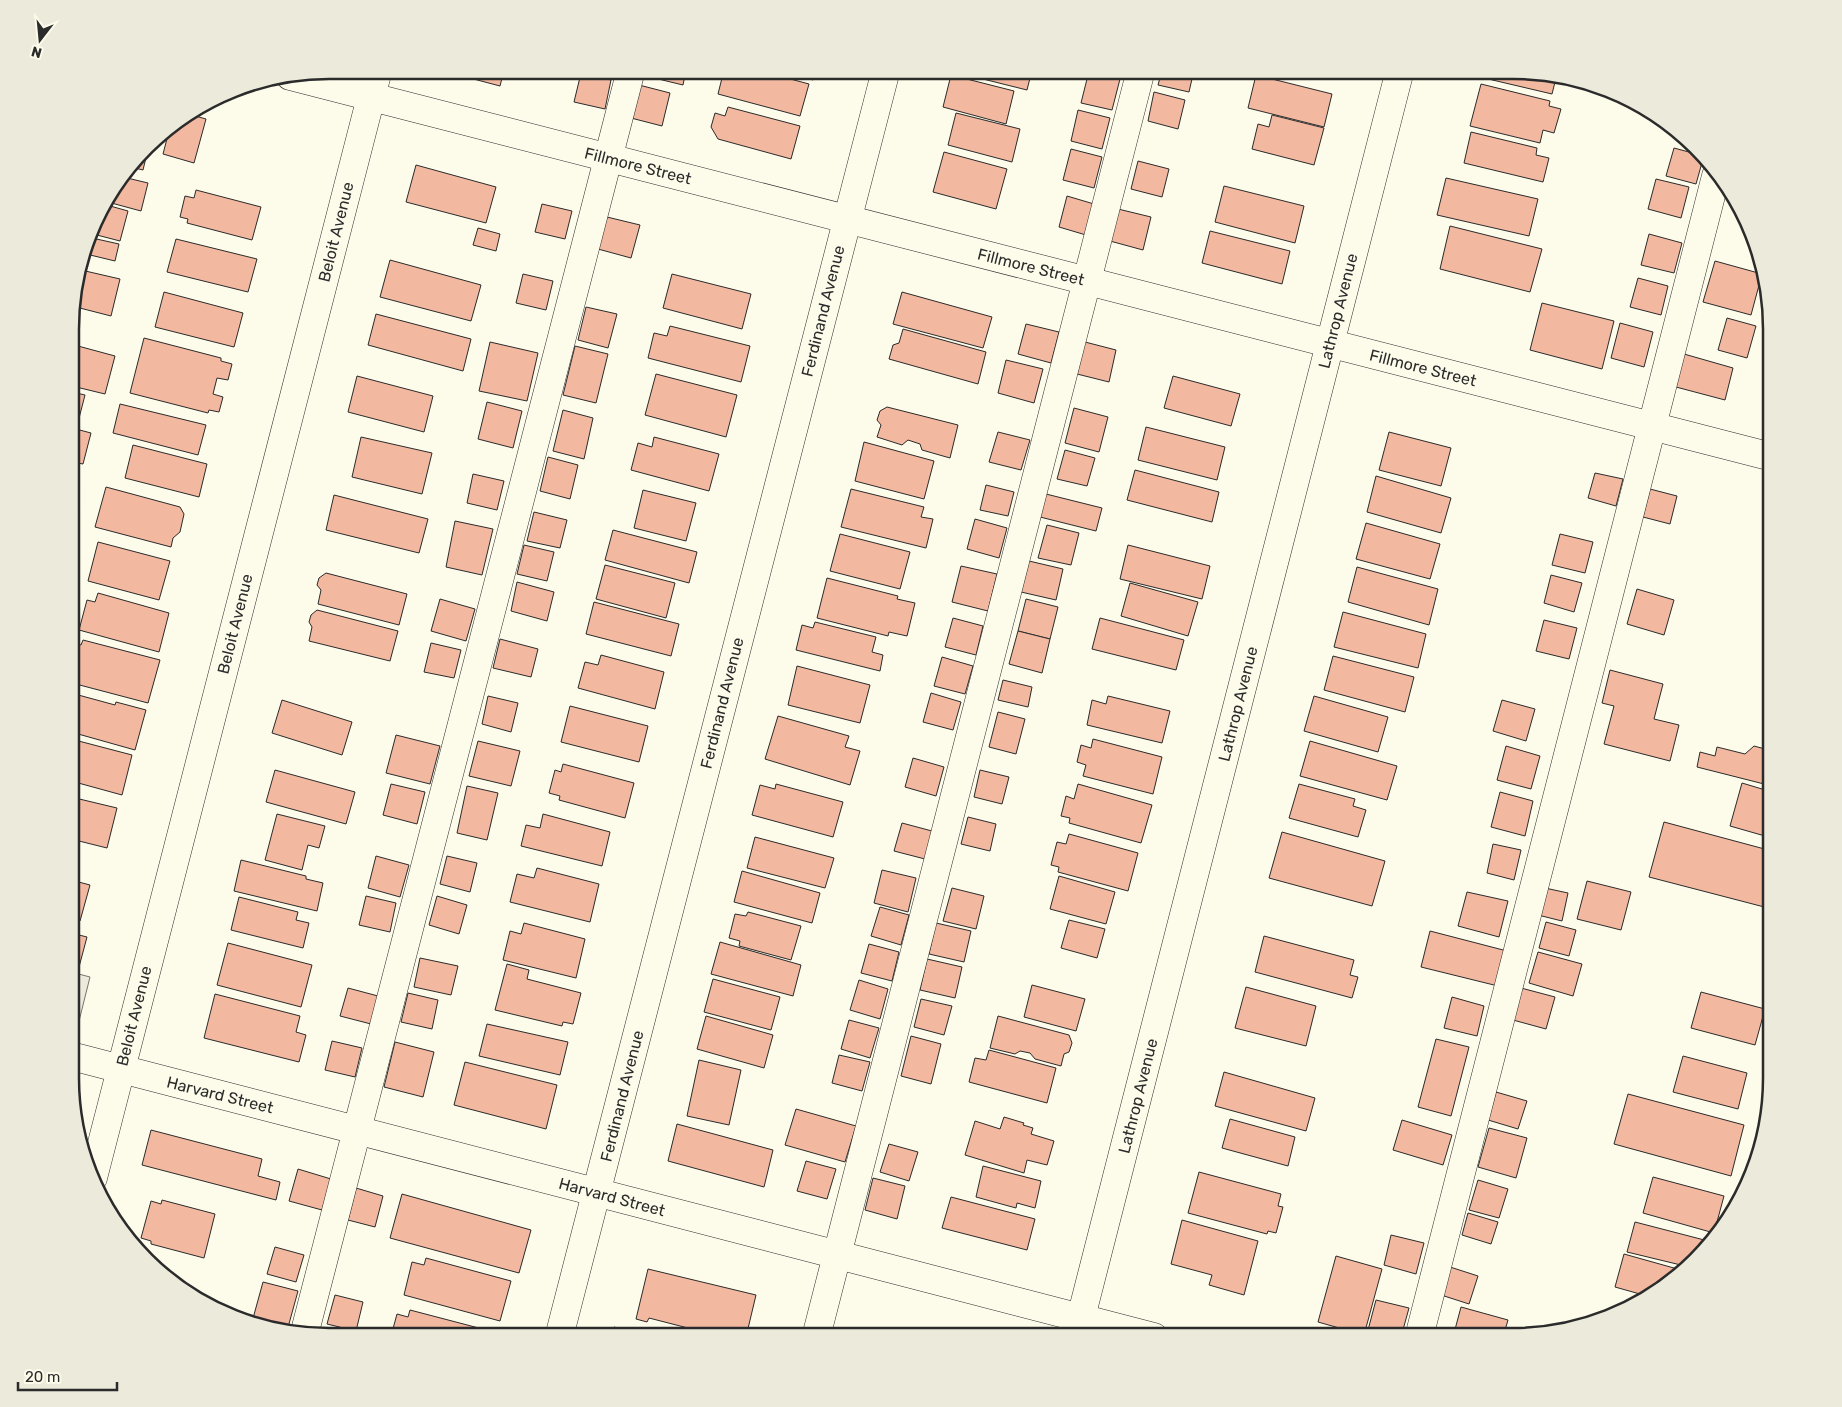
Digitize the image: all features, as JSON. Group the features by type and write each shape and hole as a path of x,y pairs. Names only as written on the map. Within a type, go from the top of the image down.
{"street":[{"name":"Beloit Avenue","path":"96,1168 375,79"},
{"path":"306,1327 629,79"},
{"name":"Ferdinand Avenue","path":"561,1328 884,79"},
{"path":"818,1328 1139,79"},
{"name":"Lathrop Avenue","path":"1078,1327 1398,79"},
{"name":"Fillmore Street","path":"304,80 1763,455"},
{"path":"1421,1328 1715,181"},
{"name":"Harvard Street","path":"79,1058 836,1255 1078,1327"}],"shaded area":[{"path":"79,974 90,977 79,1021"}],"building":[{"path":"474,79 502,79 500,86"},
{"path":"580,79 611,80 605,109 574,102"},
{"path":"658,79 684,79 683,85"},
{"path":"722,79 790,79 809,84 800,116 718,94"},
{"path":"950,79 967,79 1014,91 1006,124 943,107"},
{"path":"983,79 1030,79 1027,90"},
{"path":"1087,79 1120,79 1112,110 1081,103"},
{"path":"1160,79 1192,79 1189,92 1158,85"},
{"path":"1255,79 1272,79 1332,94 1324,127 1248,108"},
{"path":"1488,79 1530,79 1555,83 1552,94"},
{"path":"1481,84 1550,101 1549,106 1561,109 1554,133 1543,130 1540,143 1470,126"},
{"path":"639,85 670,93 662,126 631,118"},
{"path":"1154,92 1185,100 1178,129 1148,121"},
{"path":"728,107 800,126 791,159 718,139 711,127 715,113 725,116"},
{"path":"1078,110 1110,118 1102,149 1071,141"},
{"path":"956,113 1020,129 1012,162 948,145"},
{"path":"1272,115 1324,128 1314,165 1252,149 1258,124 1269,127"},
{"path":"197,116 206,119 194,163 163,154 167,138 177,130"},
{"path":"1471,132 1537,148 1536,155 1549,158 1543,182 1464,163"},
{"path":"1674,148 1690,152 1701,165 1696,184 1666,176"},
{"path":"1071,149 1102,157 1094,188 1063,180"},
{"path":"944,152 1007,169 996,209 933,192"},
{"path":"146,159 143,170 137,169"},
{"path":"1138,161 1169,169 1162,197 1131,189"},
{"path":"416,165 496,187 486,223 406,202"},
{"path":"129,178 148,183 141,211 112,203"},
{"path":"1446,178 1538,199 1529,236 1437,215"},
{"path":"1656,179 1689,187 1681,218 1648,209"},
{"path":"1224,186 1304,206 1295,243 1215,222"},
{"path":"196,190 261,207 252,240 187,223 188,219 180,217 185,196 194,198"},
{"path":"1067,196 1094,204 1086,235 1059,227"},
{"path":"542,204 572,211 565,239 535,232"},
{"path":"111,206 128,211 120,241 97,235"},
{"path":"1118,209 1151,217 1143,250 1110,241"},
{"path":"607,217 640,225 631,258 598,249"},
{"path":"1450,226 1542,249 1530,292 1440,269"},
{"path":"478,228 500,234 496,251 473,245"},
{"path":"1210,231 1290,251 1282,284 1202,263"},
{"path":"1649,234 1682,243 1674,273 1641,265"},
{"path":"96,239 119,244 115,261 90,255"},
{"path":"176,239 257,259 248,292 167,272"},
{"path":"390,260 481,285 471,321 380,297"},
{"path":"1715,261 1757,273 1759,285 1751,315 1703,302"},
{"path":"86,271 120,279 111,316 80,308"},
{"path":"523,274 553,281 546,310 516,303"},
{"path":"672,274 751,294 742,329 663,308"},
{"path":"1638,278 1668,286 1661,315 1630,307"},
{"path":"164,292 243,313 234,347 155,327"},
{"path":"902,292 992,317 983,348 893,324"},
{"path":"1542,303 1614,321 1602,369 1530,350"},
{"path":"586,307 617,314 608,348 578,340"},
{"path":"376,314 471,339 463,371 368,345"},
{"path":"1727,318 1756,326 1747,358 1718,350"},
{"path":"1620,323 1653,332 1644,367 1611,358"},
{"path":"1026,324 1059,332 1051,363 1018,354"},
{"path":"670,326 750,346 741,382 648,358 654,333 667,336"},
{"path":"903,329 986,352 978,384 889,359 893,345 899,343"},
{"path":"144,338 221,358 221,361 232,364 228,380 217,378 213,394 223,397 219,412 209,410 208,413 130,393"},
{"path":"490,342 538,353 527,401 479,391"},
{"path":"1085,342 1116,350 1109,382 1077,374"},
{"path":"79,346 115,356 105,394 79,388"},
{"path":"575,346 608,354 596,403 563,395"},
{"path":"1684,354 1733,368 1725,400 1676,387"},
{"path":"1006,360 1043,369 1034,403 998,393"},
{"path":"656,374 737,395 726,437 645,415"},
{"path":"357,376 433,396 424,432 348,412"},
{"path":"1173,376 1240,394 1231,426 1164,408"},
{"path":"79,394 85,395 79,418"},
{"path":"487,402 522,411 513,448 478,439"},
{"path":"120,404 206,425 198,455 113,433"},
{"path":"887,407 958,425 950,458 922,450 920,444 908,440 902,445 877,437 881,425 877,420 880,411"},
{"path":"1074,408 1108,417 1099,452 1065,443"},
{"path":"563,410 593,418 584,459 553,451"},
{"path":"1146,427 1225,447 1217,480 1138,460"},
{"path":"79,430 91,433 83,464 79,463"},
{"path":"998,432 1030,440 1021,470 989,462"},
{"path":"1389,432 1451,448 1441,486 1379,470"},
{"path":"361,437 432,453 422,494 352,477"},
{"path":"654,437 719,454 709,491 631,470 638,443 652,447"},
{"path":"864,442 934,461 924,499 855,481"},
{"path":"133,445 207,464 199,497 125,478"},
{"path":"1065,450 1095,458 1087,486 1057,479"},
{"path":"548,457 578,465 570,499 540,491"},
{"path":"1135,470 1219,492 1212,522 1127,500"},
{"path":"1595,473 1623,479 1616,506 1588,498"},
{"path":"473,474 504,481 497,510 467,503"},
{"path":"1376,476 1451,498 1441,533 1367,512"},
{"path":"986,485 1014,492 1008,516 980,510"},
{"path":"106,487 180,507 184,514 180,532 173,538 171,547 95,527"},
{"path":"851,489 924,507 921,517 933,519 926,548 841,527"},
{"path":"1650,489 1677,496 1670,524 1643,517"},
{"path":"643,490 696,503 686,541 634,528"},
{"path":"1046,494 1102,508 1096,531 1040,517"},
{"path":"334,495 428,519 419,553 326,530"},
{"path":"534,512 567,520 560,548 527,541"},
{"path":"975,519 1007,528 999,558 967,549"},
{"path":"455,521 493,529 482,575 446,567"},
{"path":"1366,523 1440,544 1430,579 1356,559"},
{"path":"1047,525 1079,533 1071,565 1038,558"},
{"path":"613,530 697,552 689,583 605,560"},
{"path":"840,534 910,552 900,589 830,571"},
{"path":"1560,534 1593,542 1585,573 1552,565"},
{"path":"98,542 170,561 159,600 88,581"},
{"path":"524,545 554,552 547,581 517,574"},
{"path":"1128,545 1210,566 1202,599 1120,579"},
{"path":"1029,561 1063,569 1056,600 1021,592"},
{"path":"605,565 675,583 666,618 596,599"},
{"path":"961,566 997,574 988,611 952,602"},
{"path":"1357,567 1438,589 1429,625 1348,602"},
{"path":"326,573 407,594 399,625 318,604 321,590 317,585 319,578"},
{"path":"1551,575 1582,583 1574,612 1544,603"},
{"path":"827,578 898,596 897,599 915,603 907,636 889,632 888,636 817,618"},
{"path":"517,582 554,592 547,621 511,611"},
{"path":"1130,583 1198,602 1188,636 1121,616"},
{"path":"1637,589 1674,600 1664,635 1627,624"},
{"path":"98,593 169,613 159,652 79,630 87,600 95,602"},
{"path":"440,599 475,609 466,641 431,631"},
{"path":"1026,599 1058,607 1050,639 1018,631"},
{"path":"594,602 679,624 671,656 586,634"},
{"path":"317,610 398,631 390,661 309,641 312,627 309,622 311,615"},
{"path":"1343,612 1426,634 1418,668 1334,647"},
{"path":"953,618 983,626 976,655 945,647"},
{"path":"1100,618 1184,640 1176,670 1092,649"},
{"path":"1544,620 1577,628 1569,659 1536,651"},
{"path":"815,622 876,637 872,652 883,655 880,671 796,650 802,625 813,628"},
{"path":"1018,631 1050,639 1042,673 1009,664"},
{"path":"500,639 538,649 531,677 493,668"},
{"path":"83,640 160,660 148,703 79,685 79,644 81,645"},
{"path":"431,643 461,650 454,678 424,672"},
{"path":"601,655 664,672 655,709 578,688 585,662 598,665"},
{"path":"1333,656 1414,677 1405,712 1324,690"},
{"path":"942,657 973,666 965,694 934,686"},
{"path":"797,666 870,685 860,723 788,705"},
{"path":"1610,670 1663,684 1654,719 1679,725 1670,761 1604,744 1614,706 1602,703"},
{"path":"1003,680 1032,687 1028,707 998,700"},
{"path":"931,693 961,702 953,730 923,722"},
{"path":"79,695 115,705 116,702 146,710 135,750 79,734"},
{"path":"488,696 518,703 511,732 482,724"},
{"path":"1108,696 1170,711 1162,743 1087,725 1092,700 1106,704"},
{"path":"1314,696 1388,717 1378,752 1304,731"},
{"path":"282,700 352,722 342,755 272,733"},
{"path":"1502,700 1535,709 1526,741 1493,731"},
{"path":"570,706 648,726 639,762 561,742"},
{"path":"998,712 1025,719 1016,754 989,747"},
{"path":"778,716 849,736 845,747 860,751 850,785 765,759"},
{"path":"396,735 440,746 430,784 386,773"},
{"path":"1093,739 1162,757 1153,794 1083,776 1086,765 1077,762 1081,745 1091,748"},
{"path":"79,741 132,755 122,795 79,783"},
{"path":"478,741 520,751 511,786 469,776"},
{"path":"1310,741 1397,766 1387,800 1300,776"},
{"path":"1506,746 1540,756 1531,789 1497,780"},
{"path":"1754,746 1763,748 1763,784 1697,767 1700,752 1715,756 1717,747 1745,754"},
{"path":"913,758 944,767 936,796 905,787"},
{"path":"563,764 634,783 625,818 559,800 560,796 549,793 555,770 561,772"},
{"path":"275,770 355,792 346,824 266,802"},
{"path":"980,770 1009,777 1002,804 974,797"},
{"path":"1742,783 1763,789 1763,835 1730,826"},
{"path":"391,784 425,792 417,824 383,815"},
{"path":"776,784 843,802 833,837 752,815 760,785 775,789"},
{"path":"1078,784 1152,805 1141,843 1069,823 1070,818 1061,816 1066,796 1074,799"},
{"path":"1299,784 1355,799 1353,806 1366,810 1358,837 1289,818"},
{"path":"467,786 498,793 487,840 457,833"},
{"path":"1500,792 1533,801 1525,836 1491,827"},
{"path":"79,799 117,808 107,848 79,841"},
{"path":"277,814 325,826 319,848 308,845 302,870 265,860"},
{"path":"543,814 610,832 602,866 521,846 526,825 540,828"},
{"path":"968,817 996,824 990,851 961,844"},
{"path":"1664,822 1763,849 1763,907 1649,877"},
{"path":"902,823 932,831 925,859 894,851"},
{"path":"1282,832 1385,861 1372,906 1269,878"},
{"path":"1069,834 1138,853 1128,891 1058,872 1059,867 1051,865 1057,842 1066,844"},
{"path":"755,837 834,858 825,888 747,868"},
{"path":"1493,844 1521,850 1514,880 1487,873"},
{"path":"376,856 409,865 400,897 368,888"},
{"path":"447,856 477,863 470,892 440,884"},
{"path":"241,860 306,876 306,879 323,883 317,911 234,891"},
{"path":"537,868 599,884 590,922 510,902 517,874 534,878"},
{"path":"882,870 916,878 908,912 874,903"},
{"path":"742,871 820,893 812,923 734,902"},
{"path":"1059,876 1115,892 1106,924 1050,909"},
{"path":"1587,881 1631,892 1621,930 1577,919"},
{"path":"79,882 90,885 79,921"},
{"path":"952,888 984,896 976,929 943,921"},
{"path":"1545,888 1568,893 1562,921 1538,915"},
{"path":"1467,892 1508,901 1499,937 1458,926"},
{"path":"366,896 396,903 390,932 359,925"},
{"path":"437,896 467,905 459,934 429,925"},
{"path":"239,897 298,912 296,920 309,923 303,948 231,930"},
{"path":"880,907 909,915 901,945 871,936"},
{"path":"748,912 801,926 791,960 739,946 740,941 729,938 735,914 746,916"},
{"path":"1069,920 1105,929 1097,958 1061,948"},
{"path":"1546,922 1576,930 1569,956 1539,948"},
{"path":"524,923 585,939 576,978 503,960 510,931 521,934"},
{"path":"936,923 971,931 964,962 929,954"},
{"path":"1430,931 1507,951 1498,986 1421,967"},
{"path":"79,935 87,937 79,967"},
{"path":"1264,936 1354,960 1350,975 1358,977 1352,998 1255,972"},
{"path":"720,942 801,965 793,996 711,974"},
{"path":"228,943 312,965 301,1007 217,985"},
{"path":"869,944 899,952 892,981 861,973"},
{"path":"1538,952 1582,964 1573,996 1529,983"},
{"path":"420,958 458,966 451,995 414,987"},
{"path":"927,959 962,967 955,998 920,990"},
{"path":"507,964 529,970 527,979 581,993 573,1024 563,1022 562,1026 495,1010"},
{"path":"713,979 780,997 771,1030 704,1012"},
{"path":"859,980 888,989 880,1019 850,1010"},
{"path":"1032,985 1085,999 1076,1031 1024,1017"},
{"path":"1246,987 1316,1006 1306,1046 1235,1028"},
{"path":"348,988 378,996 371,1024 340,1016"},
{"path":"1521,988 1555,997 1546,1029 1513,1020"},
{"path":"1701,992 1763,1008 1763,1016 1755,1045 1691,1028"},
{"path":"408,993 438,1000 432,1029 401,1022"},
{"path":"215,994 300,1016 296,1032 306,1035 299,1062 204,1038"},
{"path":"1452,997 1484,1006 1477,1036 1444,1028"},
{"path":"921,999 952,1006 944,1035 914,1027"},
{"path":"706,1016 773,1035 764,1068 697,1049"},
{"path":"998,1016 1069,1035 1072,1043 1069,1052 1064,1054 1061,1066 1035,1059 1030,1053 1020,1051 1015,1054 990,1048"},
{"path":"849,1020 879,1028 870,1058 841,1049"},
{"path":"487,1024 568,1042 560,1075 479,1056"},
{"path":"911,1036 941,1044 931,1084 901,1076"},
{"path":"1436,1039 1469,1047 1451,1116 1418,1107"},
{"path":"332,1041 362,1048 355,1077 325,1070"},
{"path":"395,1042 434,1052 423,1097 384,1087"},
{"path":"989,1050 1056,1068 1047,1103 969,1082 975,1058 986,1060"},
{"path":"839,1055 870,1062 862,1091 832,1083"},
{"path":"1683,1056 1747,1073 1738,1109 1673,1092"},
{"path":"699,1060 741,1070 729,1125 687,1116"},
{"path":"465,1062 557,1085 546,1129 454,1105"},
{"path":"1224,1072 1315,1098 1306,1131 1215,1106"},
{"path":"1496,1092 1527,1101 1518,1129 1488,1120"},
{"path":"1628,1094 1744,1125 1731,1176 1614,1144"},
{"path":"796,1109 856,1126 845,1162 785,1145"},
{"path":"1004,1117 1033,1128 1031,1134 1054,1141 1047,1165 1027,1160 1024,1173 965,1155 975,1121 1000,1129"},
{"path":"1230,1119 1295,1137 1288,1166 1222,1148"},
{"path":"1402,1120 1452,1135 1443,1165 1393,1150"},
{"path":"677,1124 773,1150 764,1187 668,1161"},
{"path":"1489,1128 1527,1138 1516,1178 1478,1167"},
{"path":"151,1130 262,1159 258,1176 280,1182 276,1200 142,1165"},
{"path":"889,1144 918,1152 909,1181 880,1172"},
{"path":"806,1161 836,1169 827,1199 797,1191"},
{"path":"983,1166 1041,1181 1035,1208 1017,1203 1016,1208 976,1197"},
{"path":"298,1169 331,1179 322,1210 289,1201"},
{"path":"1199,1172 1281,1194 1278,1206 1283,1207 1276,1233 1268,1231 1267,1234 1188,1213"},
{"path":"1653,1177 1724,1196 1717,1223 1710,1232 1643,1213"},
{"path":"873,1178 905,1186 897,1219 865,1210"},
{"path":"1478,1180 1508,1189 1499,1218 1469,1210"},
{"path":"356,1188 383,1196 375,1227 348,1220"},
{"path":"402,1194 531,1230 519,1273 390,1238"},
{"path":"951,1197 1035,1219 1027,1250 942,1228"},
{"path":"162,1200 215,1214 204,1258 151,1244 151,1241 141,1238 151,1201 161,1204"},
{"path":"1468,1213 1498,1222 1491,1244 1462,1235"},
{"path":"1182,1220 1258,1241 1244,1295 1209,1285 1212,1275 1171,1264"},
{"path":"1635,1222 1704,1240 1679,1265 1627,1252"},
{"path":"1391,1235 1424,1243 1416,1274 1384,1265"},
{"path":"275,1247 304,1255 296,1282 267,1274"},
{"path":"1624,1254 1675,1268 1640,1294 1615,1287"},
{"path":"1336,1256 1382,1269 1366,1328 1339,1328 1318,1322"},
{"path":"426,1258 511,1281 500,1321 404,1295 412,1262 424,1265"},
{"path":"1447,1266 1478,1276 1469,1304 1438,1294"},
{"path":"648,1269 756,1295 748,1328 688,1328 649,1318 647,1322 636,1319"},
{"path":"263,1282 298,1291 289,1325 253,1317"},
{"path":"335,1295 363,1302 357,1328 344,1328 327,1324"},
{"path":"1376,1300 1409,1308 1403,1328 1369,1328"},
{"path":"1461,1307 1508,1320 1506,1328 1455,1328"},
{"path":"410,1310 479,1328 393,1328 397,1314 408,1317"}]}
